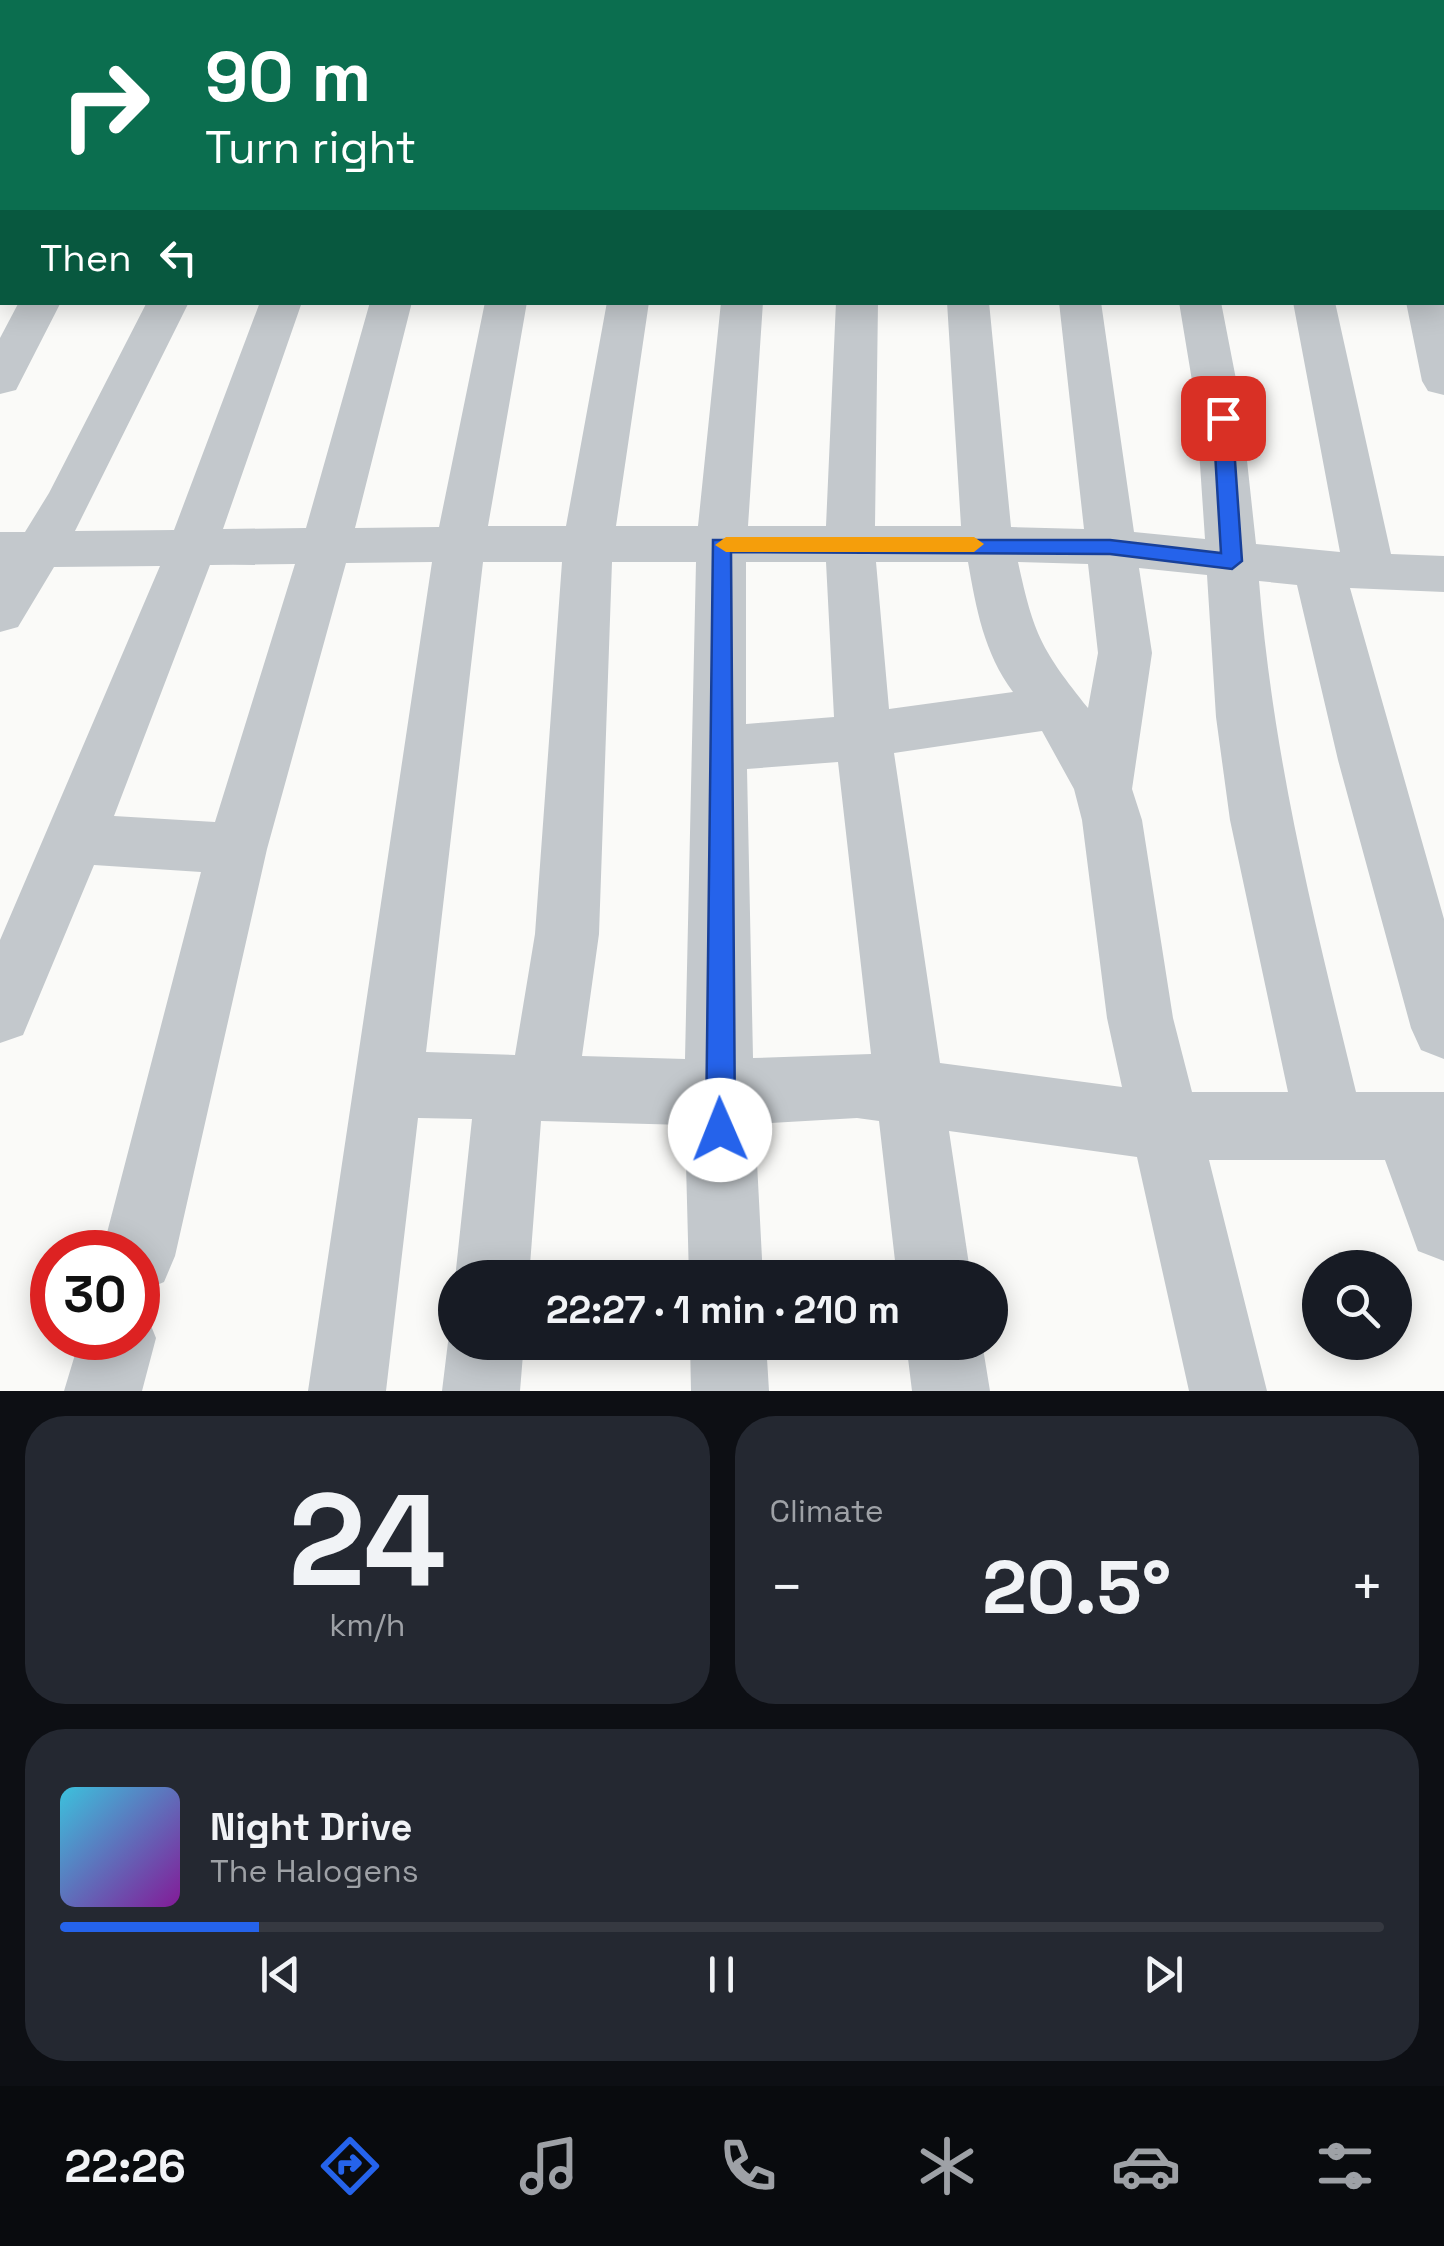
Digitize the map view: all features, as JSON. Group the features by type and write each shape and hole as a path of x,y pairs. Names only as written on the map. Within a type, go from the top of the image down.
{"street":[{"path":"0,380 38,305"},
{"path":"0,613 20,550 166,305"},
{"path":"0,1013 76,839 192,550 280,305"},
{"path":"144,1230 237,850 326,545 390,305"},
{"path":"348,1391 460,544 505,305"},
{"path":"495,1260 526,1088 567,934 588,545 628,305"},
{"path":"725,1260 719,1093 720,545 742,305"},
{"path":"857,305 850,544 863,736 906,1090 931,1260"},
{"path":"968,305 989,544 1013,648 1056,707 1103,789 1112,820 1140,1018 1228,1391"},
{"path":"1080,305 1125,654 1103,789"},
{"path":"1201,305 1223,418 1245,722 1258,804 1330,1126"},
{"path":"1314,305 1367,760 1444,1028"},
{"path":"1428,305 1444,381"},
{"path":"20,550 460,544 1110,547 1344,570 1440,586"},
{"path":"720,748 863,736 1056,707"},
{"path":"76,839 237,850"},
{"path":"389,1084 719,1093 857,1085 1164,1126 1426,1126 1444,1224"},
{"path":"103,1391 112,1360"},
{"path":"481,1391 484,1360"},
{"path":"729,1360 730,1391"},
{"path":"947,1360 951,1391"}],"slow traffic":[{"path":"726,545 974,544"}],"route":[{"path":"720,1130 720,545 1110,547 1232,561 1223,418"}]}
